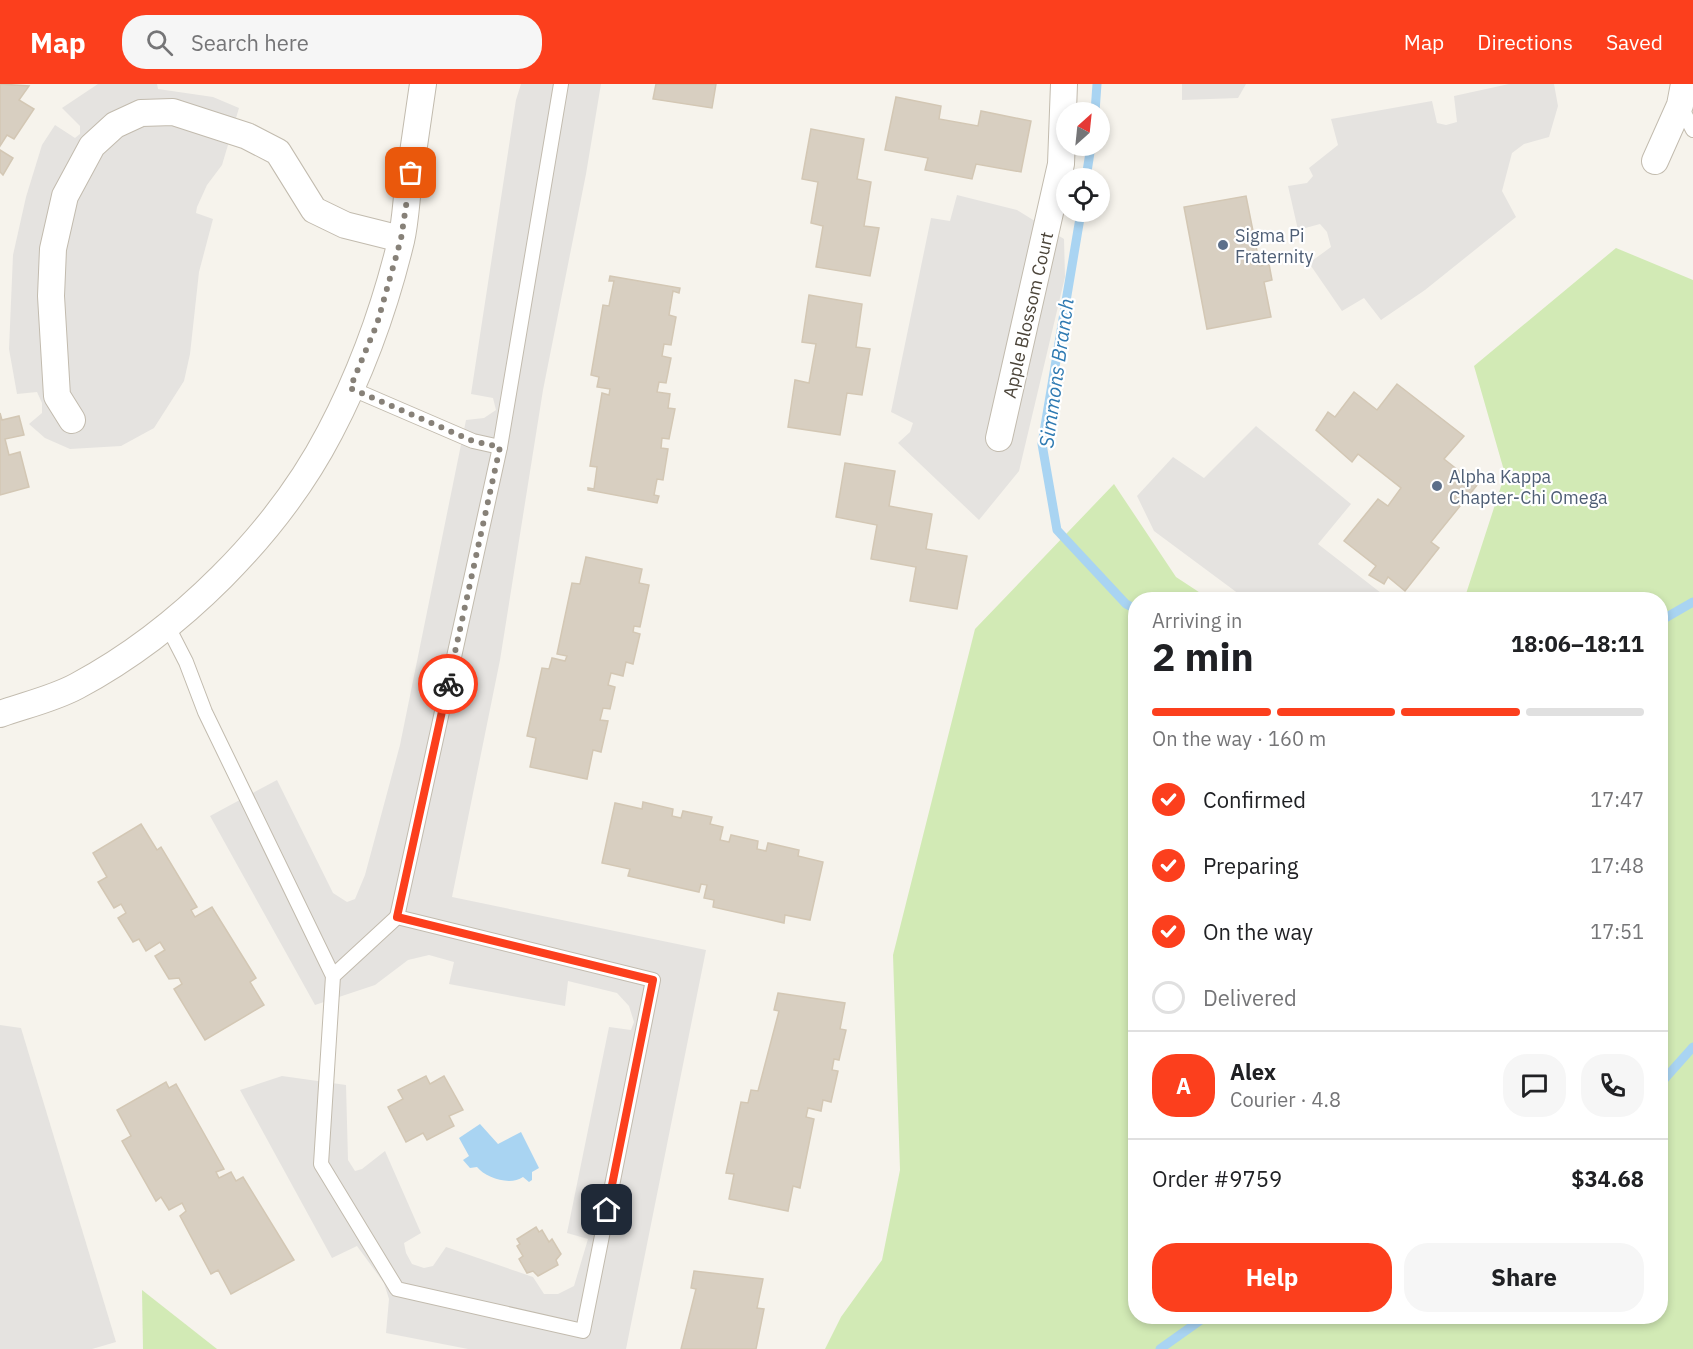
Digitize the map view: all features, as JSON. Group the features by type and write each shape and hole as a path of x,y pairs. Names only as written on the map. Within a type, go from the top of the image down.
{"street":[{"path":"0,714 75,687 123,658 167,625 211,586 253,542 296,490 330,432 377,324 401,239 423,84"},
{"name":"Apple Blossom Court","path":"999,438 1061,164 1064,84"},
{"path":"1655,161 1682,94"},
{"path":"72,420 57,396 51,297 53,249 65,196 92,146 115,125 141,113 173,112 247,136 278,152 314,210 345,225 401,239"}],"lane":[{"path":"333,976 397,917 500,447 561,84"},
{"path":"1682,94 1693,130"},
{"path":"350,388 473,441 500,447"},
{"path":"167,625 186,662 205,712 333,976 321,1164 398,1289 583,1331 653,980 397,917"}],"green space":[{"path":"1616,248 1693,280 1693,1349 825,1349 841,1317 882,1260 900,1170 893,955 975,629 1114,484 1176,577 1199,592 1128,592 1128,1324 1668,1324 1668,592 1467,592 1505,474 1474,366"},
{"path":"142,1290 217,1349 143,1349"}],"shaded area":[{"path":"98,84 157,84 158,89 213,97 239,108 222,165 207,185 197,207 196,213 213,219 199,272 190,354 184,381 154,428 121,446 70,449 45,438 29,424 42,413 42,403 37,392 17,394 9,349 13,255 26,197 42,145 55,125 75,138 80,134 80,126 62,108"},
{"path":"521,84 601,84 586,174 543,390 500,660 452,897 706,950 626,1349 468,1349 386,1333 389,1299 384,1283 357,1246 332,1258 240,1090 282,1076 346,1085 348,1160 355,1171 362,1169 385,1151 421,1233 404,1243 412,1264 424,1268 433,1266 446,1247 533,1277 544,1294 558,1294 574,1286 588,1239 567,1233 609,1027 631,1030 634,1022 629,1006 617,993 568,981 565,1006 449,984 454,962 429,955 408,960 375,985 315,1005 210,816 277,780 333,893 347,902 355,899 365,875 400,745 466,420 484,418 496,410 493,398 471,394 516,100"},
{"path":"1182,84 1246,84 1238,98 1182,100"},
{"path":"1509,84 1554,84 1558,106 1549,137 1524,144 1512,153 1502,191 1516,217 1425,290 1381,320 1364,298 1342,311 1309,263 1331,247 1327,232 1320,224 1298,230 1288,186 1307,183 1313,176 1309,168 1338,145 1331,119 1432,101 1437,123 1446,125 1457,122 1454,96"},
{"path":"957,195 1017,210 1064,239 1065,277 1019,471 979,520 898,443 910,432 913,423 891,412 931,218 950,221"},
{"path":"1256,426 1351,504 1318,544 1380,592 1236,592 1154,531 1137,496 1173,457 1204,478"},
{"path":"0,1025 21,1028 116,1342 92,1349 0,1349"}],"water":[{"path":"480,1124 498,1144 521,1132 539,1168 532,1172 532,1180 529,1182 523,1177 512,1181 499,1180 477,1167 470,1168 463,1160 469,1156 459,1138"}],"building":[{"path":"0,84 29,86 19,100 34,109 14,139 7,135 0,146"},
{"path":"656,84 716,84 712,108 653,99"},
{"path":"896,97 941,106 939,119 978,126 981,111 1031,121 1021,172 976,164 972,179 925,170 928,158 885,150"},
{"path":"811,129 864,139 857,179 871,182 864,226 879,228 870,276 816,267 823,226 811,223 818,182 802,179"},
{"path":"0,150 13,158 3,175 0,172"},
{"name":"Sigma Pi Fraternity","path":"1246,196 1260,266 1269,264 1272,280 1264,282 1271,317 1207,329 1184,207"},
{"path":"610,276 680,288 679,293 673,291 669,315 676,317 671,345 664,344 662,356 671,358 666,383 659,382 657,392 670,394 668,408 675,409 669,439 662,438 661,448 668,449 663,480 657,479 654,495 659,496 657,503 588,490 588,488 594,489 597,467 590,466 602,393 609,395 610,389 597,387 599,377 591,375 603,305 609,306 614,281 609,281"},
{"path":"809,295 862,304 856,347 870,349 862,395 847,393 840,435 788,427 795,380 809,383 816,344 802,342"},
{"name":"Alpha Kappa Chapter-Chi Omega","path":"1397,384 1464,436 1444,459 1477,485 1431,542 1439,548 1405,591 1388,577 1384,584 1369,575 1376,566 1344,541 1378,499 1388,506 1401,488 1358,454 1352,462 1316,430 1328,412 1335,417 1354,392 1377,410"},
{"path":"0,413 2,420 19,416 24,435 5,439 9,455 20,452 29,487 0,495"},
{"path":"845,463 895,471 889,506 932,514 926,549 967,556 957,609 910,601 916,567 871,559 877,525 836,517"},
{"path":"586,557 642,569 639,583 649,585 640,627 634,626 633,632 640,634 633,664 626,662 623,676 611,673 608,685 615,687 610,709 603,708 600,720 608,721 601,752 593,750 587,779 530,767 536,738 527,736 542,668 549,669 552,658 565,661 567,656 557,654 572,583 580,584"},
{"path":"643,802 673,809 672,816 681,818 683,811 712,817 710,824 723,827 720,840 729,842 731,835 758,841 757,849 766,851 768,843 799,850 798,856 823,862 810,920 785,915 784,923 713,907 714,900 704,898 707,885 701,884 699,892 628,876 630,869 602,863 615,803 642,809"},
{"path":"141,824 157,850 161,847 197,907 191,910 195,917 212,907 256,978 250,982 264,1005 205,1040 174,989 182,984 179,978 169,979 155,956 165,950 160,942 146,951 139,939 133,942 118,918 126,913 121,904 114,908 98,882 107,877 93,853"},
{"path":"778,993 845,1003 840,1029 846,1030 839,1060 834,1059 832,1070 838,1071 831,1102 823,1100 821,1111 808,1108 806,1117 814,1119 800,1188 793,1186 788,1211 729,1199 734,1174 726,1173 741,1102 748,1103 751,1090 758,1091 779,1011 774,1010"},
{"path":"426,1076 430,1084 444,1076 463,1110 449,1116 454,1126 427,1140 423,1133 406,1142 388,1107 403,1099 398,1090"},
{"path":"166,1082 169,1088 176,1084 224,1169 216,1172 219,1178 231,1172 236,1181 243,1177 294,1260 231,1294 218,1270 211,1274 180,1216 186,1211 182,1203 169,1210 161,1197 156,1201 122,1141 131,1136 117,1110"},
{"path":"536,1227 539,1232 542,1230 549,1242 552,1239 561,1254 556,1260 558,1265 538,1276 533,1271 527,1273 519,1259 523,1256 517,1246 520,1244 517,1239"},
{"path":"694,1271 763,1279 757,1308 764,1309 756,1349 681,1349 696,1289 691,1288"}],"waterway":[{"name":"Simmons Branch","path":"1096,102 1097,84"},
{"name":"Simmons Branch","path":"1088,168 1089,156"},
{"name":"Simmons Branch","path":"1079,222 1042,444 1057,530 1128,605"},
{"name":"Simmons Branch","path":"1668,616 1693,602"},
{"path":"1668,1075 1693,1047"},
{"path":"1160,1349 1195,1324"}],"way so far":[{"path":"411,173 401,239 377,324 350,388 473,441 500,447 448,684"}],"place":[{"name":"Sigma Pi Fraternity","path":"1223,245"},
{"name":"Alpha Kappa Chapter-Chi Omega","path":"1437,486"}],"route":[{"path":"448,684 397,917 653,980 607,1210"}]}
